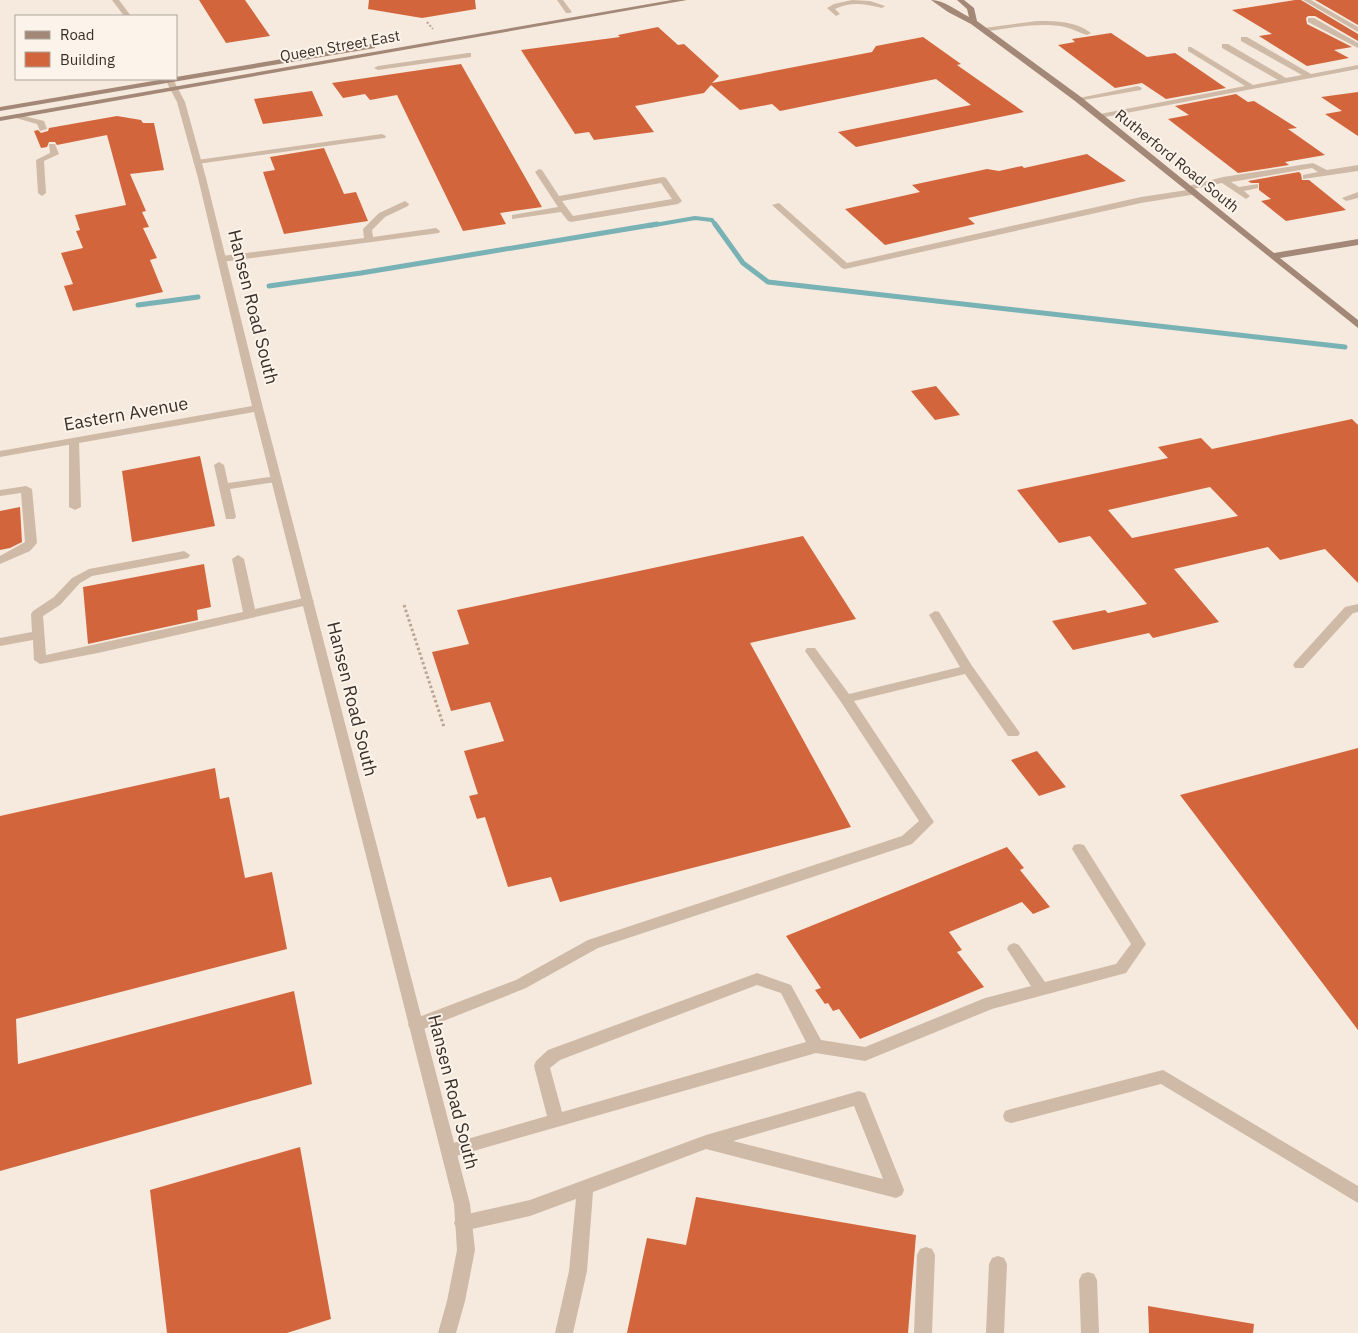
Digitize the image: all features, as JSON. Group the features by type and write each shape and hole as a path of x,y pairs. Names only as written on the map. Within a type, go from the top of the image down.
{"main road":[{"name":"Queen Street East","path":"178,78 638,0"},
{"name":"Queen Street East","path":"0,119 684,0"},
{"name":"Rutherford Road South","path":"934,0 950,11 974,22 1078,99 1358,325"},
{"name":"Rutherford Road South","path":"960,0 970,8 974,22"},
{"name":"Queen Street East","path":"0,109 164,80"},
{"path":"1273,256 1358,242"}],"street":[{"path":"116,0 127,15"},
{"path":"560,0 568,12"},
{"path":"1306,0 1358,30"},
{"path":"836,14 831,8 842,4 870,1 882,6"},
{"path":"1311,20 1358,46"},
{"path":"984,30 1021,24 1055,24 1077,27 1087,33"},
{"path":"1244,39 1309,76"},
{"path":"1225,46 1285,81"},
{"path":"1190,49 1252,87"},
{"path":"378,68 468,55"},
{"path":"1100,116 1358,67"},
{"name":"Hansen Road South","path":"170,80 181,102 197,162 276,479 462,1204 466,1250 447,1333"},
{"path":"1078,99 1138,88"},
{"path":"19,116 42,126 51,110"},
{"path":"197,162 382,136"},
{"path":"42,193 40,160 55,154 52,146"},
{"path":"249,155 252,165"},
{"path":"776,205 845,266 1191,189 1223,180 1313,165 1326,173"},
{"path":"1306,177 1358,168"},
{"path":"539,172 556,199 571,219 678,202 663,180 556,199"},
{"path":"1223,180 1246,196"},
{"path":"1237,190 1255,186"},
{"path":"1346,198 1358,196"},
{"path":"369,240 368,229 382,215 405,204"},
{"path":"514,217 563,209"},
{"path":"222,259 436,230"},
{"name":"Eastern Avenue","path":"0,454 258,408"},
{"path":"74,441 75,507"},
{"path":"218,465 230,517"},
{"path":"224,487 276,479"},
{"path":"0,493 26,489 30,543 26,548 0,560"},
{"path":"184,556 89,573 70,584 61,597 37,614 40,660 98,649 308,601"},
{"path":"238,559 250,614"},
{"path":"1300,665 1349,610 1358,608"},
{"path":"935,615 968,669 1013,733"},
{"path":"0,642 39,635"},
{"path":"416,1025 521,984 593,944 907,840 927,822 846,699 810,651"},
{"path":"846,699 968,669"},
{"path":"449,1151 816,1046 865,1054 990,1004 1121,969 1139,944 1079,849"},
{"path":"1014,949 1042,990"},
{"path":"556,1121 542,1066 554,1055 757,979 786,989 816,1046"},
{"path":"1012,1116 1164,1077 1358,1195"},
{"path":"464,1223 530,1208 706,1142 860,1098 896,1190 706,1142"},
{"path":"564,1333 578,1271 585,1187"},
{"path":"924,1333 926,1255"},
{"path":"995,1333 998,1264"},
{"path":"1088,1280 1090,1333"}],"path":[{"path":"427,22 433,29"},
{"path":"404,605 444,727"}],"building":[{"path":"199,0 245,0 270,36 226,43"},
{"path":"369,0 475,0 476,9 422,18 368,9"},
{"path":"1301,0 1358,34 1358,41 1315,16 1308,16 1306,18 1307,24 1352,47 1334,50 1349,58 1307,66 1259,36 1272,34 1232,10"},
{"path":"1315,0 1358,0 1358,25"},
{"path":"658,27 678,45 684,44 719,76 712,83 872,52 876,46 923,37 961,64 957,65 1024,112 856,147 838,132 971,105 936,79 780,111 772,104 740,110 711,85 704,93 635,106 654,132 594,140 589,132 575,134 521,50 620,37 618,35"},
{"path":"1111,33 1147,57 1175,53 1226,88 1166,99 1142,83 1115,88 1058,45 1075,42 1072,39"},
{"path":"461,64 542,207 500,213 506,224 463,231 397,95 370,100 365,94 343,98 332,83"},
{"path":"312,91 323,116 263,124 254,99"},
{"path":"1358,92 1358,136 1325,114 1342,111 1321,97"},
{"path":"1236,94 1248,102 1254,101 1297,128 1288,129 1325,155 1285,162 1289,165 1238,173 1168,119 1189,115 1175,106"},
{"path":"117,116 141,120 143,123 154,123 164,170 130,174 146,211 142,212 149,227 143,228 157,258 150,260 163,292 73,311 64,286 73,284 61,253 83,248 76,231 80,230 75,215 126,205 107,135 57,145 55,142 49,142 47,147 41,148 34,131 38,130 41,133 48,131 49,128"},
{"path":"324,148 344,194 356,192 368,221 284,234 263,172 275,170 270,157"},
{"path":"1087,154 1126,181 968,218 975,224 885,245 845,209 920,192 912,185 987,169 999,171 1022,166 1024,168"},
{"path":"1299,172 1302,180 1309,180 1346,210 1286,221 1261,201 1271,199 1259,190 1259,183 1248,181"},
{"path":"936,386 960,415 935,420 911,391"},
{"path":"1352,419 1358,425 1358,583 1325,549 1280,560 1268,547 1174,569 1219,622 1153,638 1149,633 1073,650 1052,621 1105,610 1108,613 1147,604 1090,536 1059,543 1017,490 1168,458 1158,447 1201,438 1212,449","holes":["1210,487 1238,516 1132,538 1108,510"]},
{"path":"200,456 215,526 132,542 122,471"},
{"path":"20,507 22,542 10,548 0,550 0,511"},
{"path":"803,536 856,619 750,643 851,827 560,902 551,877 508,887 485,817 477,819 469,796 478,794 464,751 504,741 490,702 451,711 432,652 469,644 457,610"},
{"path":"204,564 211,607 197,610 198,620 88,644 83,587"},
{"path":"1358,748 1358,1030 1180,795"},
{"path":"1037,751 1066,787 1039,796 1011,760"},
{"path":"215,768 220,799 229,797 245,878 272,872 287,949 16,1019 18,1064 294,991 312,1084 0,1171 0,816"},
{"path":"1007,847 1024,868 1020,870 1050,907 1033,914 1022,902 949,932 962,950 957,952 984,987 860,1039 839,1009 833,1011 828,1003 825,1004 815,990 821,988 786,936"},
{"path":"300,1147 331,1319 287,1333 167,1333 150,1190"},
{"path":"696,1197 916,1235 908,1333 627,1333 647,1238 686,1245"},
{"path":"1148,1306 1254,1324 1253,1333 1149,1333"}],"waterway":[{"path":"649,226 695,218 712,220 716,226"},
{"path":"269,286 361,273 657,224"},
{"path":"715,224 743,263 768,282 1345,347"},
{"path":"138,305 198,297"}]}
